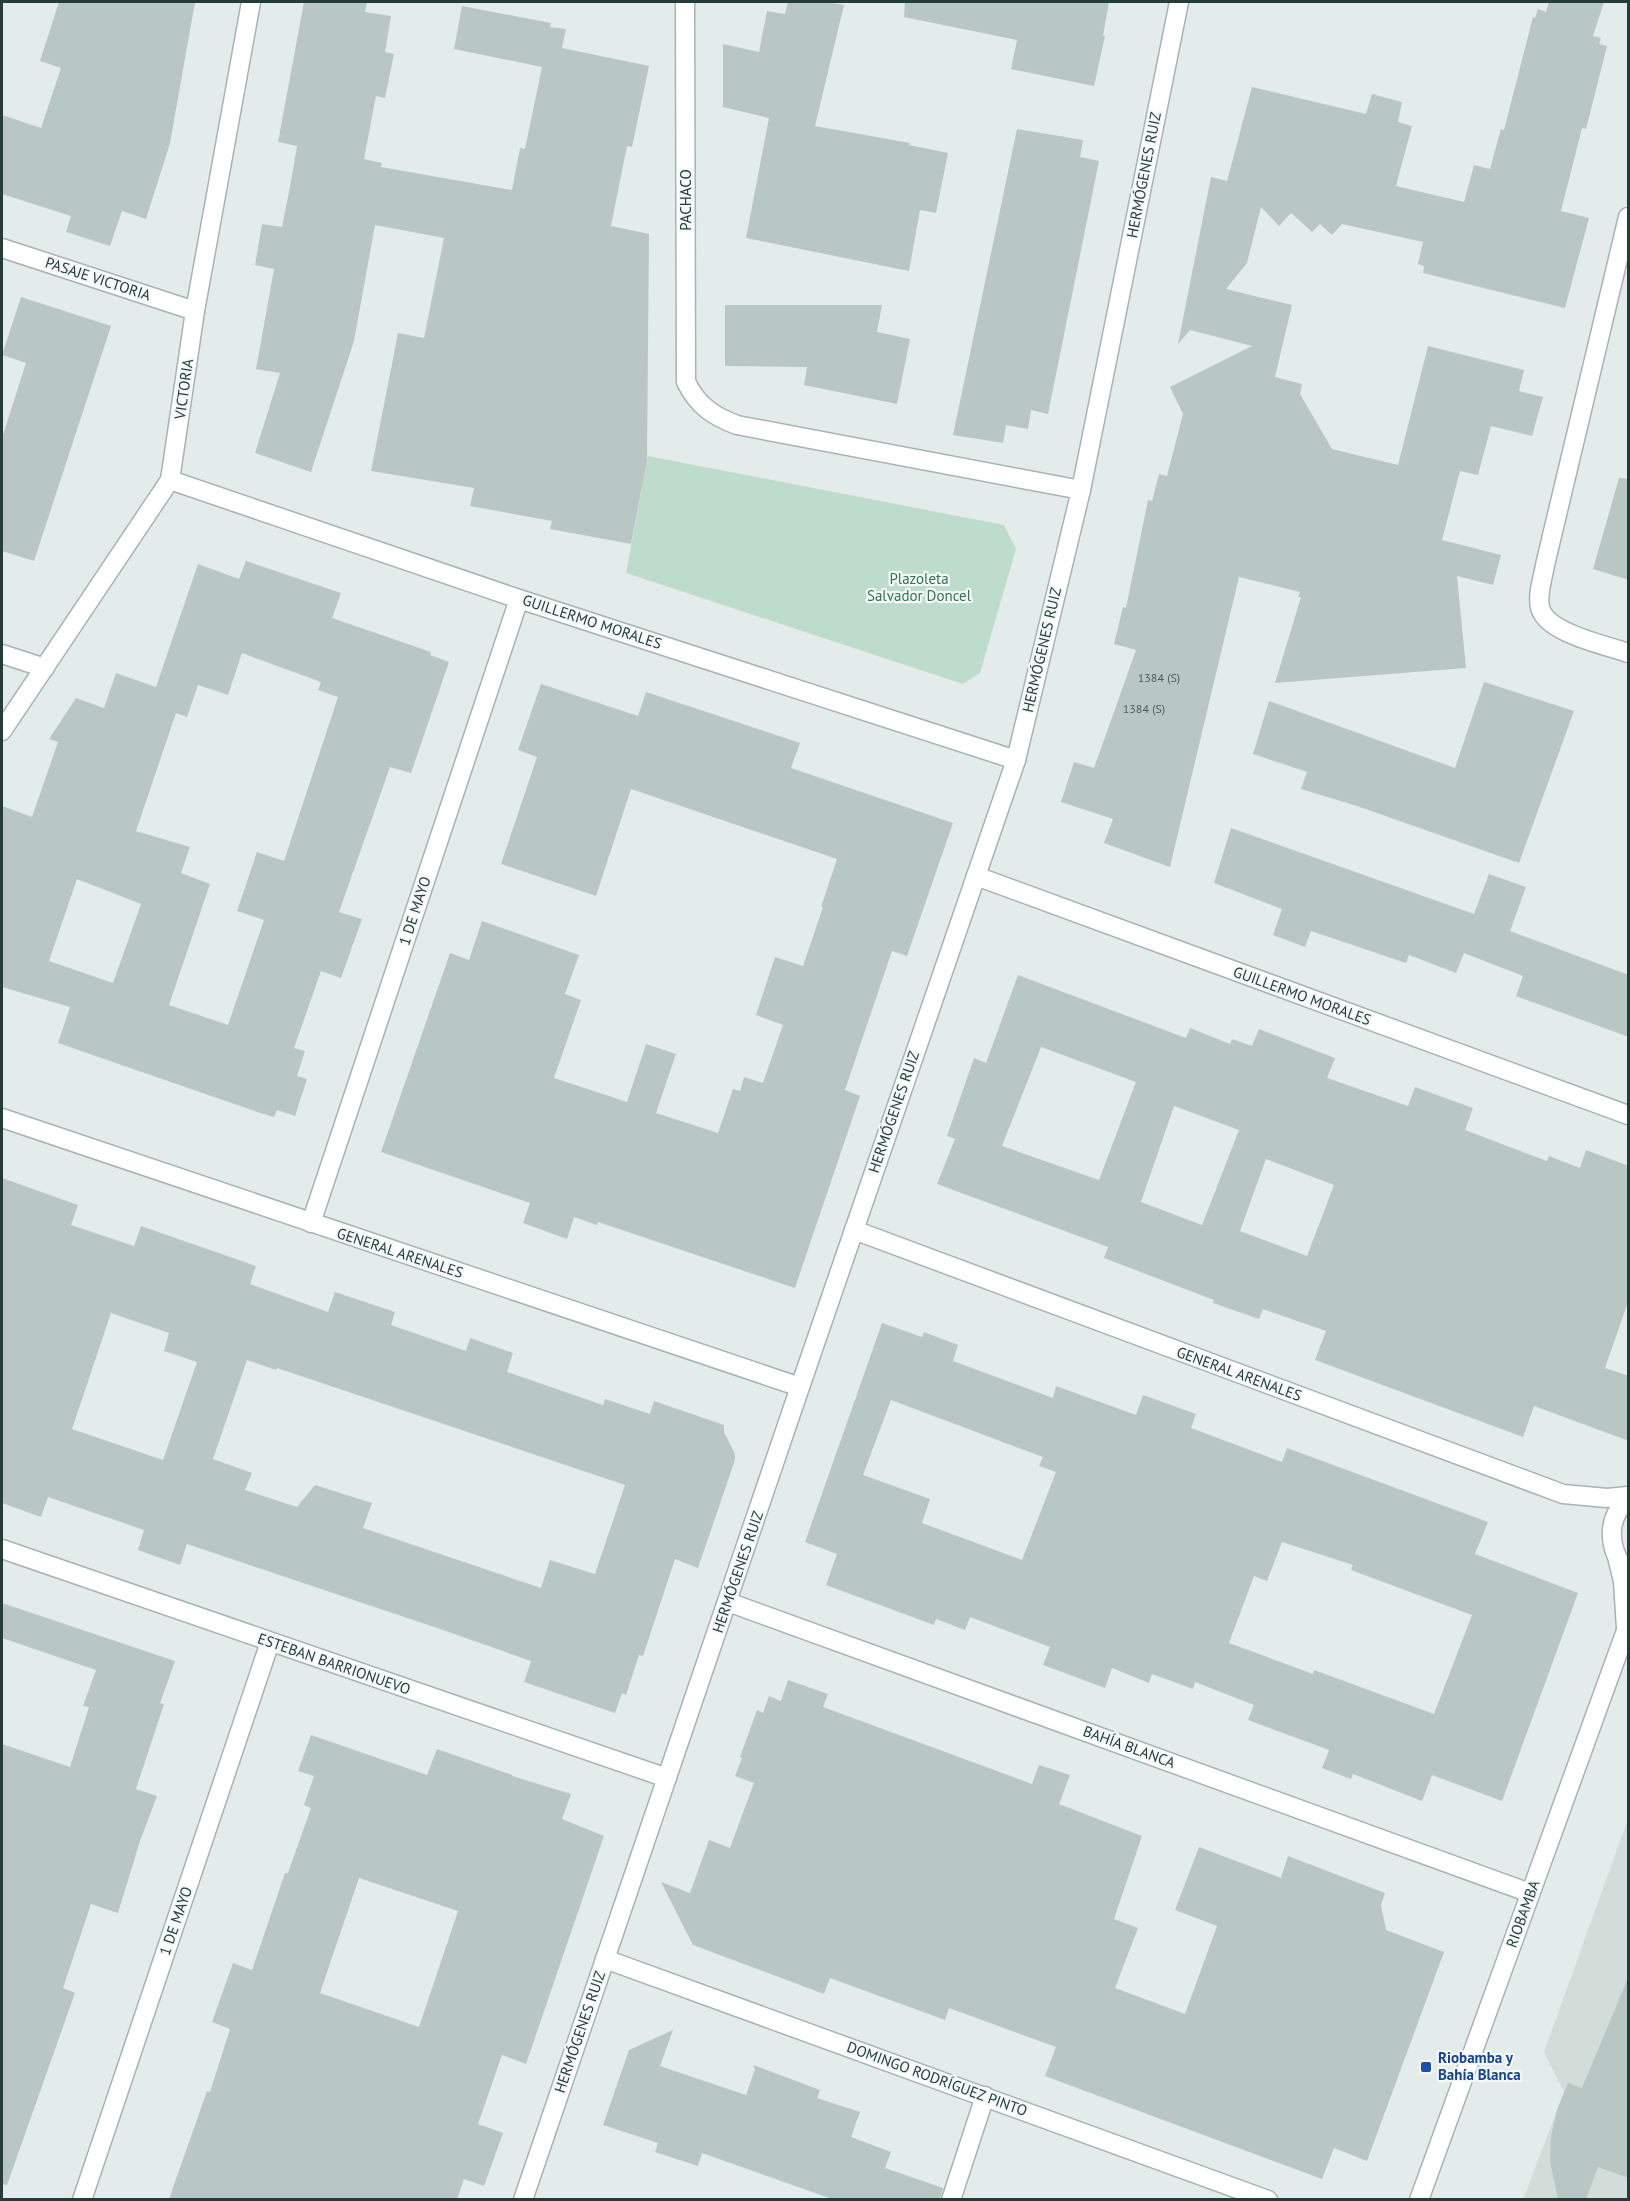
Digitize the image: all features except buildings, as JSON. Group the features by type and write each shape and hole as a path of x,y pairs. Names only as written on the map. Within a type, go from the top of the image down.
{"street":[{"name":"VICTORIA","path":"2,731 170,480 195,311 251,2"},
{"name":"PACHACO","path":"685,2 686,382 693,397 718,418 737,424 1081,490"},
{"name":"HERMÓGENES RUIZ","path":"524,2199 1016,760 1081,490 1179,2"},
{"path":"1629,217 1545,565 1540,607 1546,620 1558,629 1629,653"},
{"name":"PASAJE VICTORIA","path":"2,248 195,311"},
{"name":"GUILLERMO MORALES","path":"170,480 519,599 1016,760"},
{"name":"1 DE MAYO","path":"311,1223 519,599"},
{"path":"2,654 45,668"},
{"name":"GUILLERMO MORALES","path":"976,876 1629,1116"},
{"name":"GENERAL ARENALES","path":"2,1118 800,1387"},
{"name":"GENERAL ARENALES","path":"854,1230 1563,1494 1629,1498"},
{"name":"RIOBAMBA","path":"1419,2199 1628,1626 1623,1567 1612,1545 1612,1529 1615,1516 1629,1498"},
{"name":"ESTEBAN BARRIONUEVO","path":"2,1549 667,1778"},
{"name":"BAHÍA BLANCA","path":"728,1602 1530,1893"},
{"name":"1 DE MAYO","path":"82,2199 270,1642"},
{"name":"DOMINGO RODRÍGUEZ PINTO","path":"605,1959 1268,2199"},
{"path":"951,2199 985,2096"}],"shaded area":[{"path":"1628,1819 1628,2199 1523,2200 1564,2092 1544,2052"}],"green space":[{"name":"Plazoleta Salvador Doncel","path":"648,456 1004,525 1016,549 980,673 963,684 626,573"}],"place":[{"name":"Riobamba y Bahía Blanca","path":"1426,2067"}]}
